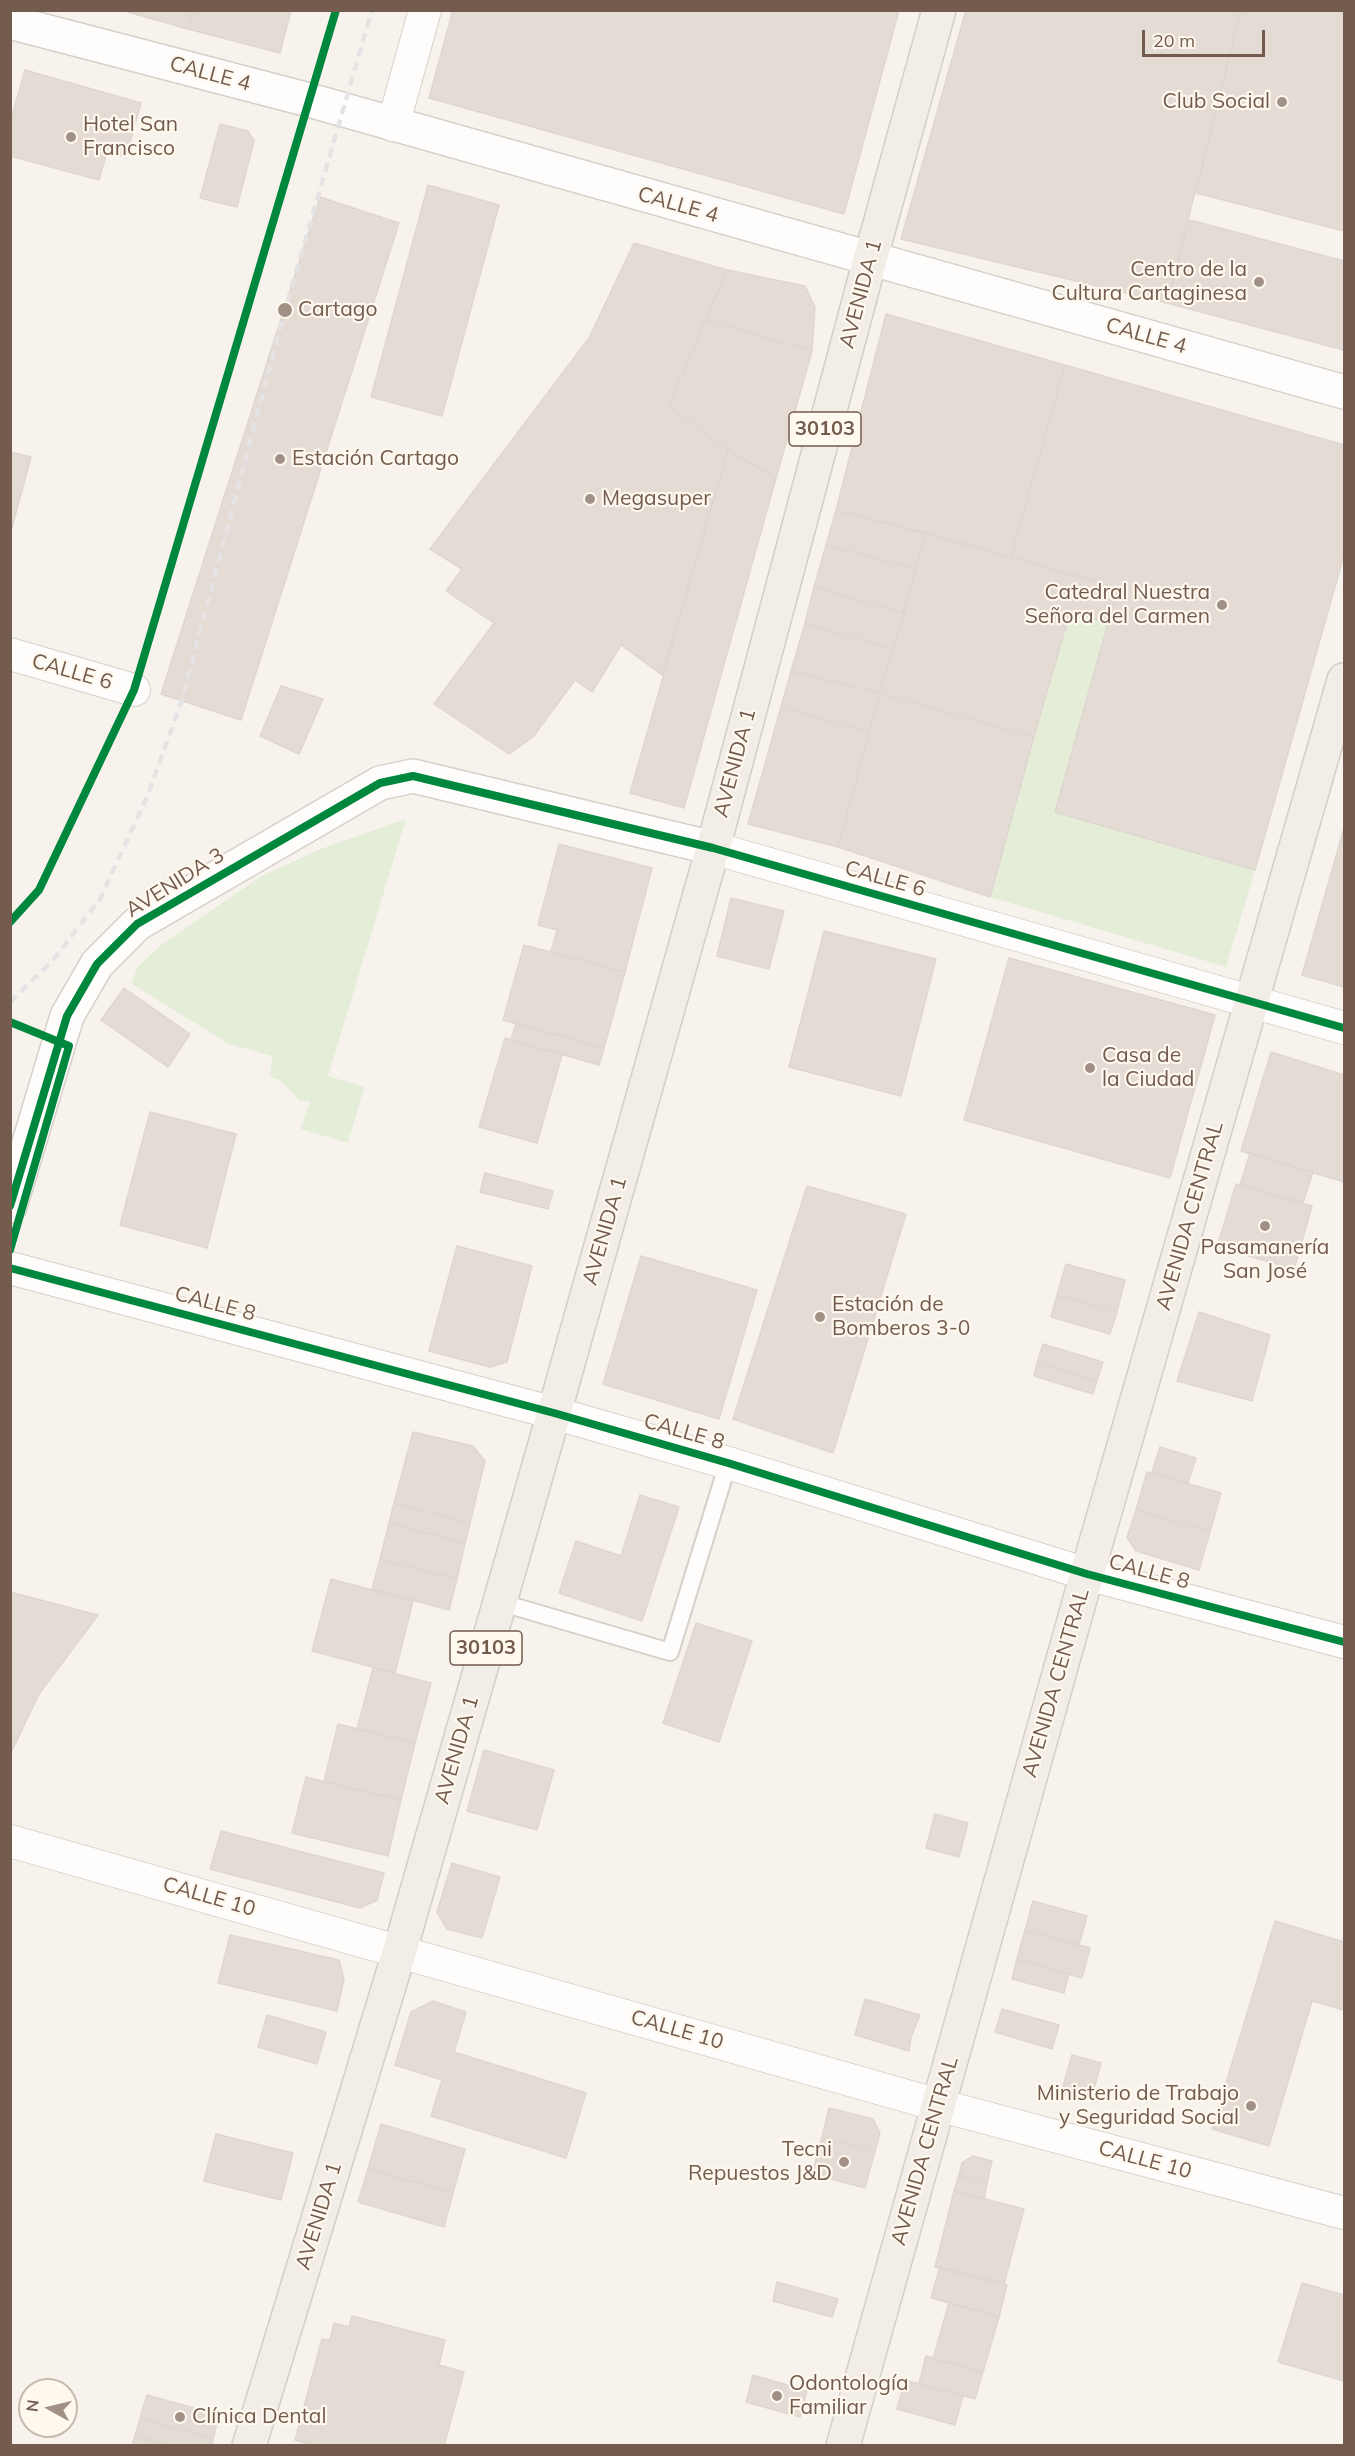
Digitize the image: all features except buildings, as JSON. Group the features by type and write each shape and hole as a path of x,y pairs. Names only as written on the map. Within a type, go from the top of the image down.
{"main road":[{"name":"AVENIDA 1","path":"249,2445 400,1950 554,1413 713,848 939,10"},
{"name":"AVENIDA CENTRAL","path":"843,2445 1087,1574 1344,681"}],"street":[{"path":"393,125 425,10"},
{"name":"CALLE 4","path":"10,22 309,100 1344,392"},
{"name":"CALLE 6","path":"10,654 134,690"},
{"name":"CALLE 6","path":"413,776 713,848 1344,1028"},
{"name":"AVENIDA 3","path":"10,1206 67,1016 98,964 136,924 380,783 413,776"},
{"name":"CALLE 8","path":"10,1268 554,1413 728,1463 1087,1574 1344,1642"},
{"name":"CALLE 10","path":"10,1841 400,1950 938,2105 1344,2213"}],"lane":[{"path":"499,1602 670,1652 728,1463"}],"green space":[{"path":"1070,612 1109,623 1055,812 1255,870 1226,967 990,897"},
{"path":"406,819 328,1076 364,1087 348,1143 301,1129 310,1101 300,1101 280,1080 270,1077 272,1056 229,1044 132,984 137,968 161,945 260,877 318,850"}],"railway":[{"path":"10,1002 53,960 100,899 147,797 181,703 285,310 372,10"}],"cycle path":[{"path":"10,922 39,890 134,690 336,10"},
{"path":"10,1206 67,1016 97,964 137,924 380,783 413,776 713,848 1344,1028"},
{"path":"10,1022 69,1046 10,1250"},
{"path":"10,1268 554,1413 728,1463 1087,1574 1344,1642"}],"place":[{"name":"Club Social","path":"1282,102"},
{"name":"Hotel San Francisco","path":"71,137"},
{"name":"Centro de la Cultura Cartaginesa","path":"1259,282"},
{"name":"Cartago","path":"285,310"},
{"name":"Estación Cartago","path":"280,459"},
{"name":"Megasuper","path":"590,499"},
{"name":"Catedral Nuestra Señora del Carmen","path":"1222,605"},
{"name":"Casa de la Ciudad","path":"1090,1068"},
{"name":"Pasamanería San José","path":"1265,1226"},
{"name":"Estación de Bomberos 3-0","path":"820,1317"},
{"name":"Ministerio de Trabajo y Seguridad Social","path":"1251,2106"},
{"name":"Tecni Repuestos J&D","path":"844,2162"},
{"name":"Odontología Familiar","path":"777,2396"},
{"name":"Clínica Dental","path":"180,2417"}]}
